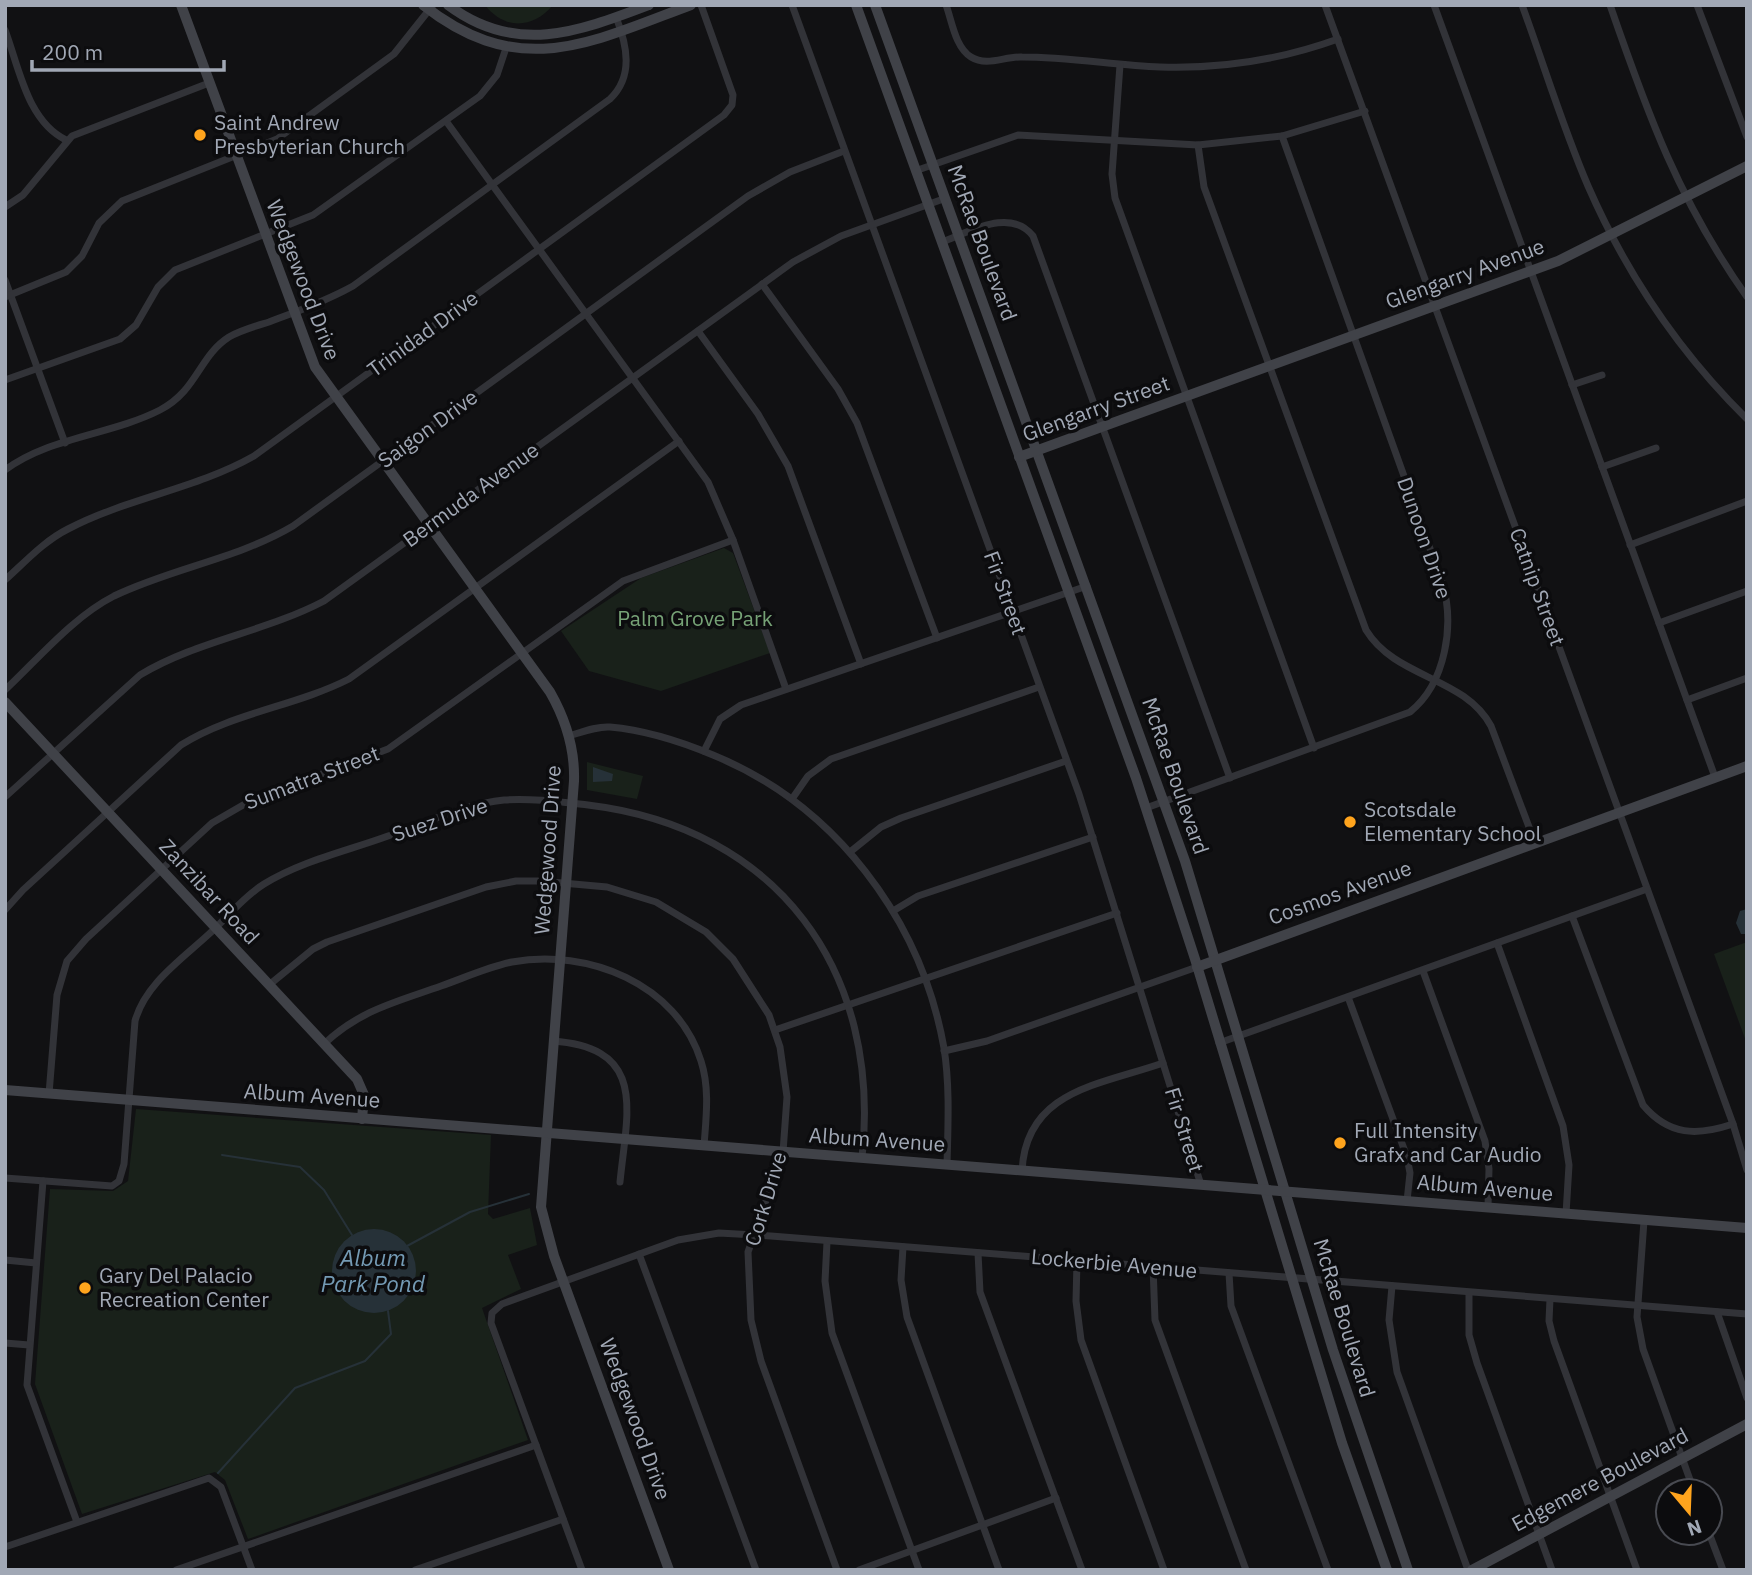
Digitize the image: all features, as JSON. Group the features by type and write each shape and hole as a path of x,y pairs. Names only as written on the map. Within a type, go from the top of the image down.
{"street":[{"name":"Wedgewood Drive","path":"181,5 314,367 556,702 569,736 574,758 572,803 541,1207 547,1236 669,1570"},
{"path":"447,5 476,22 521,35 565,34 649,5"},
{"path":"8,296 66,272 82,256 99,223 122,201 236,158 277,139 385,61 407,40 429,7 466,33 506,48 536,50 572,46 622,31 691,5"},
{"name":"Trinidad Drive","path":"5,580 41,547 67,529 237,466 729,111 733,95 701,5"},
{"name":"Fir Street","path":"792,5 1093,837 1201,1185"},
{"name":"McRae Boulevard","path":"856,5 1146,808 1342,1443 1387,1570"},
{"name":"McRae Boulevard","path":"875,5 1165,802 1359,1431 1408,1570"},
{"path":"946,5 960,46 969,56 979,61 1021,57 1189,68 1235,65 1290,54 1338,39"},
{"name":"Catnip Street","path":"1325,5 1733,1124 1747,1170"},
{"path":"1434,5 1715,777"},
{"path":"1522,5 1579,164 1612,235 1662,319 1702,372 1747,419"},
{"path":"1611,5 1659,142 1685,198 1711,244 1747,297"},
{"path":"1697,5 1747,137"},
{"path":"5,470 29,456 162,409 184,393 214,350 228,338 337,295 364,279 493,184 617,92 627,65 622,31 616,17"},
{"path":"5,30 34,109 45,125 65,140"},
{"path":"5,380 120,339 136,326 158,287 176,270 299,222 329,205 486,90 502,65 506,48"},
{"path":"1120,65 1114,141 1115,198 1314,748"},
{"path":"5,206 23,195 65,140 86,128 209,83"},
{"path":"915,171 1018,135 1198,145 1282,135 1364,111"},
{"path":"446,121 679,441 714,494 786,689"},
{"name":"Dunoon Drive","path":"1146,808 1410,712 1422,701 1447,640 1445,592 1282,135"},
{"path":"1198,145 1204,187 1366,630 1388,657 1471,699 1487,718 1535,843"},
{"name":"Saigon Drive","path":"5,690 99,604 126,591 268,540 293,526 748,196 790,172 844,151"},
{"name":"Glengarry Avenue","path":"1186,396 1531,271 1612,235 1747,166"},
{"name":"Bermuda Avenue","path":"5,797 139,675 174,658 300,613 340,591 807,253 872,225 946,198"},
{"path":"942,242 1007,221 1023,226 1033,236 1230,778"},
{"path":"5,280 8,296 65,443"},
{"path":"762,284 838,389 857,423 937,638"},
{"path":"698,331 758,414 788,466 862,663"},
{"path":"1572,385 1602,375"},
{"name":"Glengarry Street","path":"1019,457 1186,396"},
{"path":"5,910 107,812 190,739 349,679 679,441"},
{"path":"1602,467 1656,448"},
{"path":"1630,545 1730,510 1747,501"},
{"name":"Sumatra Street","path":"49,1094 57,995 67,961 86,939 227,811 388,749 623,581 733,540"},
{"path":"704,751 715,725 727,713 786,689 1087,586"},
{"path":"1659,623 1747,591"},
{"path":"1688,700 1747,678"},
{"path":"792,799 808,776 831,759 1039,687"},
{"name":"Zanzibar Road","path":"5,702 217,927 361,1086 364,1096 362,1119"},
{"path":"569,736 610,727 704,751 745,769 792,799 850,852 869,874 893,911 925,978 944,1051 947,1165"},
{"path":"850,852 881,827 901,818 1066,761"},
{"name":"Cosmos Avenue","path":"944,1051 967,1048 1141,988 1747,766"},
{"name":"Suez Drive","path":"5,1178 116,1184 121,1178 124,1164 135,1021 141,1003 162,978 257,889 289,871 486,804 514,800 572,803 631,811 662,820 709,839 746,863 785,898 820,942 838,977 858,1034 866,1109 862,1158"},
{"path":"893,911 918,896 1093,837"},
{"name":"Cork Drive","path":"269,985 319,946 388,920 503,883 526,880 623,891 656,902 690,921 720,945 743,972 775,1030 786,1081 783,1152 748,1252 749,1298 756,1341 837,1570"},
{"path":"1219,1043 1647,889"},
{"path":"775,1030 1117,913"},
{"path":"1573,916 1643,1105 1661,1124 1678,1131 1703,1133 1733,1124"},
{"path":"1497,943 1563,1126 1569,1165 1566,1214"},
{"path":"324,1044 358,1016 511,962 559,962 605,969 628,977 655,994 679,1018 698,1052 705,1075 704,1146"},
{"path":"1423,971 1485,1141 1489,1169 1488,1208"},
{"path":"1348,997 1407,1157 1410,1173 1407,1201"},
{"path":"553,1041 593,1048 613,1062 622,1076 626,1093 620,1182"},
{"path":"1022,1171 1028,1135 1050,1105 1163,1063"},
{"name":"Album Avenue","path":"5,1090 1746,1228"},
{"path":"1240,1111 1259,1106"},
{"path":"43,1181 29,1345 30,1395 77,1522"},
{"path":"1746,1228 1747,1218"},
{"path":"1644,1221 1637,1326 1689,1477"},
{"name":"Lockerbie Avenue","path":"536,1445 491,1323 494,1310 502,1304 692,1236 752,1235 1747,1314"},
{"path":"827,1242 825,1284 832,1333 919,1570"},
{"path":"903,1247 901,1280 904,1306 999,1570"},
{"path":"978,1253 980,1292 1082,1570"},
{"path":"639,1254 756,1570"},
{"path":"5,1261 36,1263"},
{"path":"1077,1261 1076,1301 1081,1340 1164,1570"},
{"path":"1153,1266 1155,1320 1245,1570"},
{"path":"1229,1273 1231,1307 1328,1570"},
{"path":"1392,1286 1389,1320 1396,1372 1470,1570"},
{"path":"1469,1293 1469,1335 1477,1363 1552,1570"},
{"path":"1550,1299 1550,1329 1637,1570"},
{"path":"1717,1312 1747,1398"},
{"path":"5,1343 29,1345"},
{"name":"Edgemere Boulevard","path":"1470,1570 1747,1424"},
{"path":"176,1570 536,1445 582,1570"},
{"path":"5,1547 209,1478 221,1487 252,1570"},
{"path":"859,1570 1056,1498"},
{"path":"415,1570 563,1519"},
{"path":"1714,1547 1723,1570"}],"green space":[{"path":"485,5 553,5 537,19 519,23 501,19"},
{"name":"Palm Grove Park","path":"724,548 733,553 770,653 661,691 589,671 561,631 641,578"},
{"path":"587,762 643,776 637,799 587,790"},
{"path":"1747,942 1747,1044 1714,954"},
{"path":"136,1109 491,1135 488,1214 493,1219 530,1208 537,1245 508,1255 521,1289 482,1308 528,1440 248,1539 225,1480 215,1472 82,1514 35,1384 50,1189 113,1191 128,1181"}],"water":[{"path":"593,767 613,774 612,781 593,782"},
{"path":"1747,909 1747,934 1741,934 1736,923 1740,911"},
{"name":"Album Park Pond","path":"374,1229 390,1232 404,1241 413,1255 416,1271 413,1287 404,1301 390,1310 374,1313 358,1310 344,1301 335,1287 332,1271 335,1255 344,1241 358,1232"}],"waterway":[{"path":"222,1155 300,1167 324,1190 352,1235"},
{"path":"407,1246 470,1212 529,1194"},
{"path":"218,1473 295,1388 365,1361 391,1334 388,1311"}],"place":[{"name":"Saint Andrew Presbyterian Church","path":"200,135"},
{"name":"Scotsdale Elementary School","path":"1350,822"},
{"name":"Full Intensity Grafx and Car Audio","path":"1340,1143"},
{"name":"Gary Del Palacio Recreation Center","path":"85,1288"}]}
